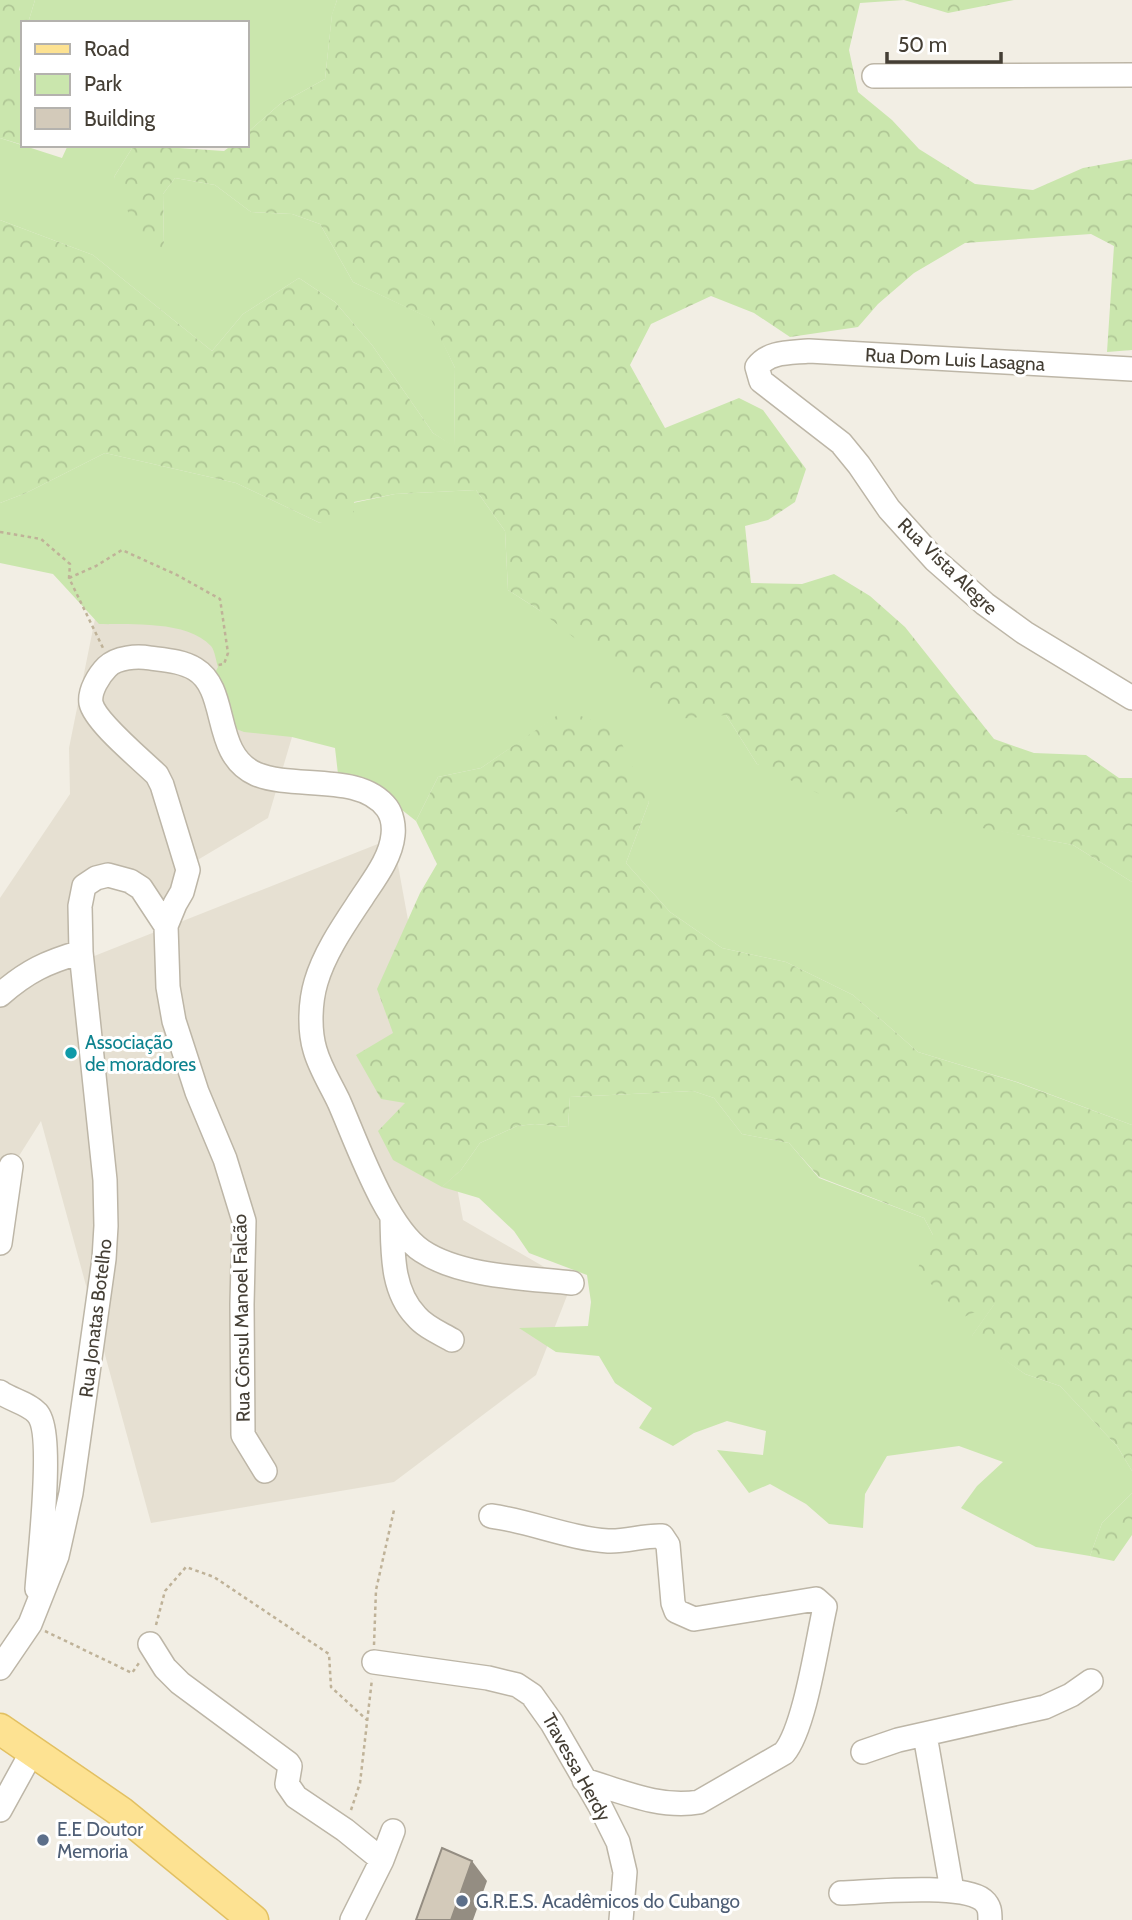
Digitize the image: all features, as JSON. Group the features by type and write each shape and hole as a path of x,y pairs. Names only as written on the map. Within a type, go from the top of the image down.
{"main road":[{"path":"0,1729 121,1812 253,1920"}],"street":[{"path":"874,76 1132,75"},
{"name":"Rua Dom Luis Lasagna","path":"783,354 809,351 1130,371"},
{"name":"Rua Vista Alegre","path":"783,354 771,355 762,360 757,368 761,381 841,443 889,509 936,560 1006,620 1132,698"},
{"path":"166,926 174,904 182,892 188,870 157,775 104,724 91,704 93,689 110,664 128,659 153,658 195,668 204,677 215,699 225,737 239,762 246,768 274,780 359,789 381,801 388,810 393,836 381,869 328,955 316,982 312,1017 314,1049 393,1218 419,1250 441,1262 489,1273 572,1283"},
{"path":"0,995 30,970 81,952 81,893 84,887 96,878 108,875 119,877 141,888 166,926"},
{"name":"Rua Cônsul Manoel Falcão","path":"166,926 168,987 174,1021 197,1092 225,1159 244,1221 243,1435 265,1471"},
{"name":"Rua Jonatas Botelho","path":"0,1668 33,1617 57,1556 71,1493 89,1378 106,1236 105,1180 81,952"},
{"path":"0,1243 11,1166"},
{"path":"393,1218 393,1264 403,1296 416,1317 452,1340"},
{"path":"0,1392 37,1412 43,1424 46,1456 33,1617"},
{"path":"491,1516 529,1522 605,1541 622,1542 662,1536 668,1545 676,1611 694,1619 816,1599 825,1607 798,1726 785,1753 699,1802 664,1803 584,1780"},
{"path":"150,1644 165,1668 180,1683 288,1762 288,1788 296,1797 345,1830 382,1860"},
{"name":"Travessa Herdy","path":"374,1662 427,1668 517,1685 532,1695 543,1707 600,1806 623,1858 625,1894 621,1920"},
{"path":"863,1752 898,1740 1045,1707 1071,1695 1091,1681"},
{"path":"925,1735 952,1890"},
{"path":"0,1810 33,1750"},
{"path":"352,1920 382,1860 393,1830"},
{"path":"841,1893 952,1890 980,1898 989,1908 990,1920"}],"path":[{"path":"0,532 41,540 70,564 69,578 110,664"},
{"path":"69,578 122,550 177,575 220,599 228,653 224,664 208,668 204,677"},
{"path":"33,1617 132,1673 150,1644 165,1591 186,1567 214,1577 330,1654 331,1687 367,1720"}],"shaded area":[{"path":"99,599 247,646 292,737 268,818 184,868 160,918 124,866 82,896 69,966 393,838 463,1220 572,1283 536,1375 394,1482 151,1523 41,1121 0,1186 0,898 70,794 69,748"}],"green space":[{"path":"0,0 35,0 29,21 21,21 21,144 0,138"},
{"path":"35,0 337,0 332,15 325,79 280,104 248,132 248,21 29,21"},
{"path":"337,0 904,0 860,3 849,50 858,92 892,120 919,149 975,184 1033,190 1083,168 1132,159 1132,350 1107,352 1114,246 1091,234 965,243 914,273 878,304 858,327 790,337 754,313 711,296 651,324 630,365 665,428 739,398 763,410 806,469 795,502 768,520 745,526 751,583 802,584 834,574 870,596 905,627 994,739 1034,753 1086,755 1119,778 1132,778 1132,882 1073,845 832,800 757,764 726,715 677,719 539,610 508,590 505,531 476,490 395,494 354,502 354,512 320,523 236,483 105,453 26,493 0,503 0,220 93,255 212,351 243,314 299,278 335,302 372,345 433,433 454,446 455,368 431,319 353,282 320,224 292,214 251,212 215,185 175,178 163,194 164,248 145,254 114,177 133,147 224,151 229,147 248,147 248,132 280,104 325,79 332,14"},
{"path":"904,0 1014,0 948,13"},
{"path":"0,138 21,147 62,158 67,147 133,147 114,177 164,248 163,194 175,178 215,185 251,212 292,214 320,224 353,282 432,319 455,368 454,447 433,433 372,345 335,302 299,278 243,314 212,351 93,255 0,220"},
{"path":"105,453 236,483 320,523 353,503 395,494 476,490 505,531 508,590 726,715 757,764 965,824 1073,845 1132,882 1132,1125 1017,1082 918,1052 853,995 786,962 722,948 670,912 626,863 649,802 565,711 481,768 438,777 416,821 378,791 338,774 335,748 292,737 244,732 226,725 209,684 218,667 214,653 211,646 201,638 173,628 99,624 53,574 0,563 0,503 26,493"},
{"path":"565,710 615,729 649,802 626,863 670,912 722,948 786,962 853,995 918,1052 1016,1082 1132,1125 1132,1471 1117,1446 1060,1386 1025,1374 971,1337 995,1303 964,1317 917,1270 933,1235 924,1218 819,1177 789,1143 742,1134 714,1098 693,1091 570,1097 568,1127 535,1124 517,1126 480,1143 461,1170 442,1187 393,1160 378,1131 405,1103 381,1099 356,1055 393,1033 377,989 420,893 437,864 416,821 438,777 481,768"},
{"path":"693,1091 714,1098 742,1134 789,1143 819,1178 924,1218 933,1235 996,1302 972,1336 1025,1374 1060,1386 1117,1446 1132,1471 1132,1493 1102,1523 1090,1556 1036,1547 961,1508 977,1486 1003,1462 959,1446 887,1456 865,1494 863,1528 829,1524 806,1504 770,1484 749,1493 717,1450 763,1455 766,1431 727,1421 694,1433 673,1446 639,1428 652,1408 615,1383 599,1356 556,1352 519,1328 588,1326 591,1302 587,1275 529,1253 514,1231 479,1198 442,1187 461,1170 480,1143 517,1126 535,1124 568,1127 570,1097"},
{"path":"1132,1493 1132,1535 1114,1561 1090,1556 1102,1523"}],"building":[{"path":"442,1848 472,1861 451,1920 416,1920"}],"place":[{"name":"Associação de moradores","path":"71,1053"},
{"name":"E.E Doutor Memoria","path":"43,1840"},
{"name":"G.R.E.S. Acadêmicos do Cubango","path":"462,1901"}]}
